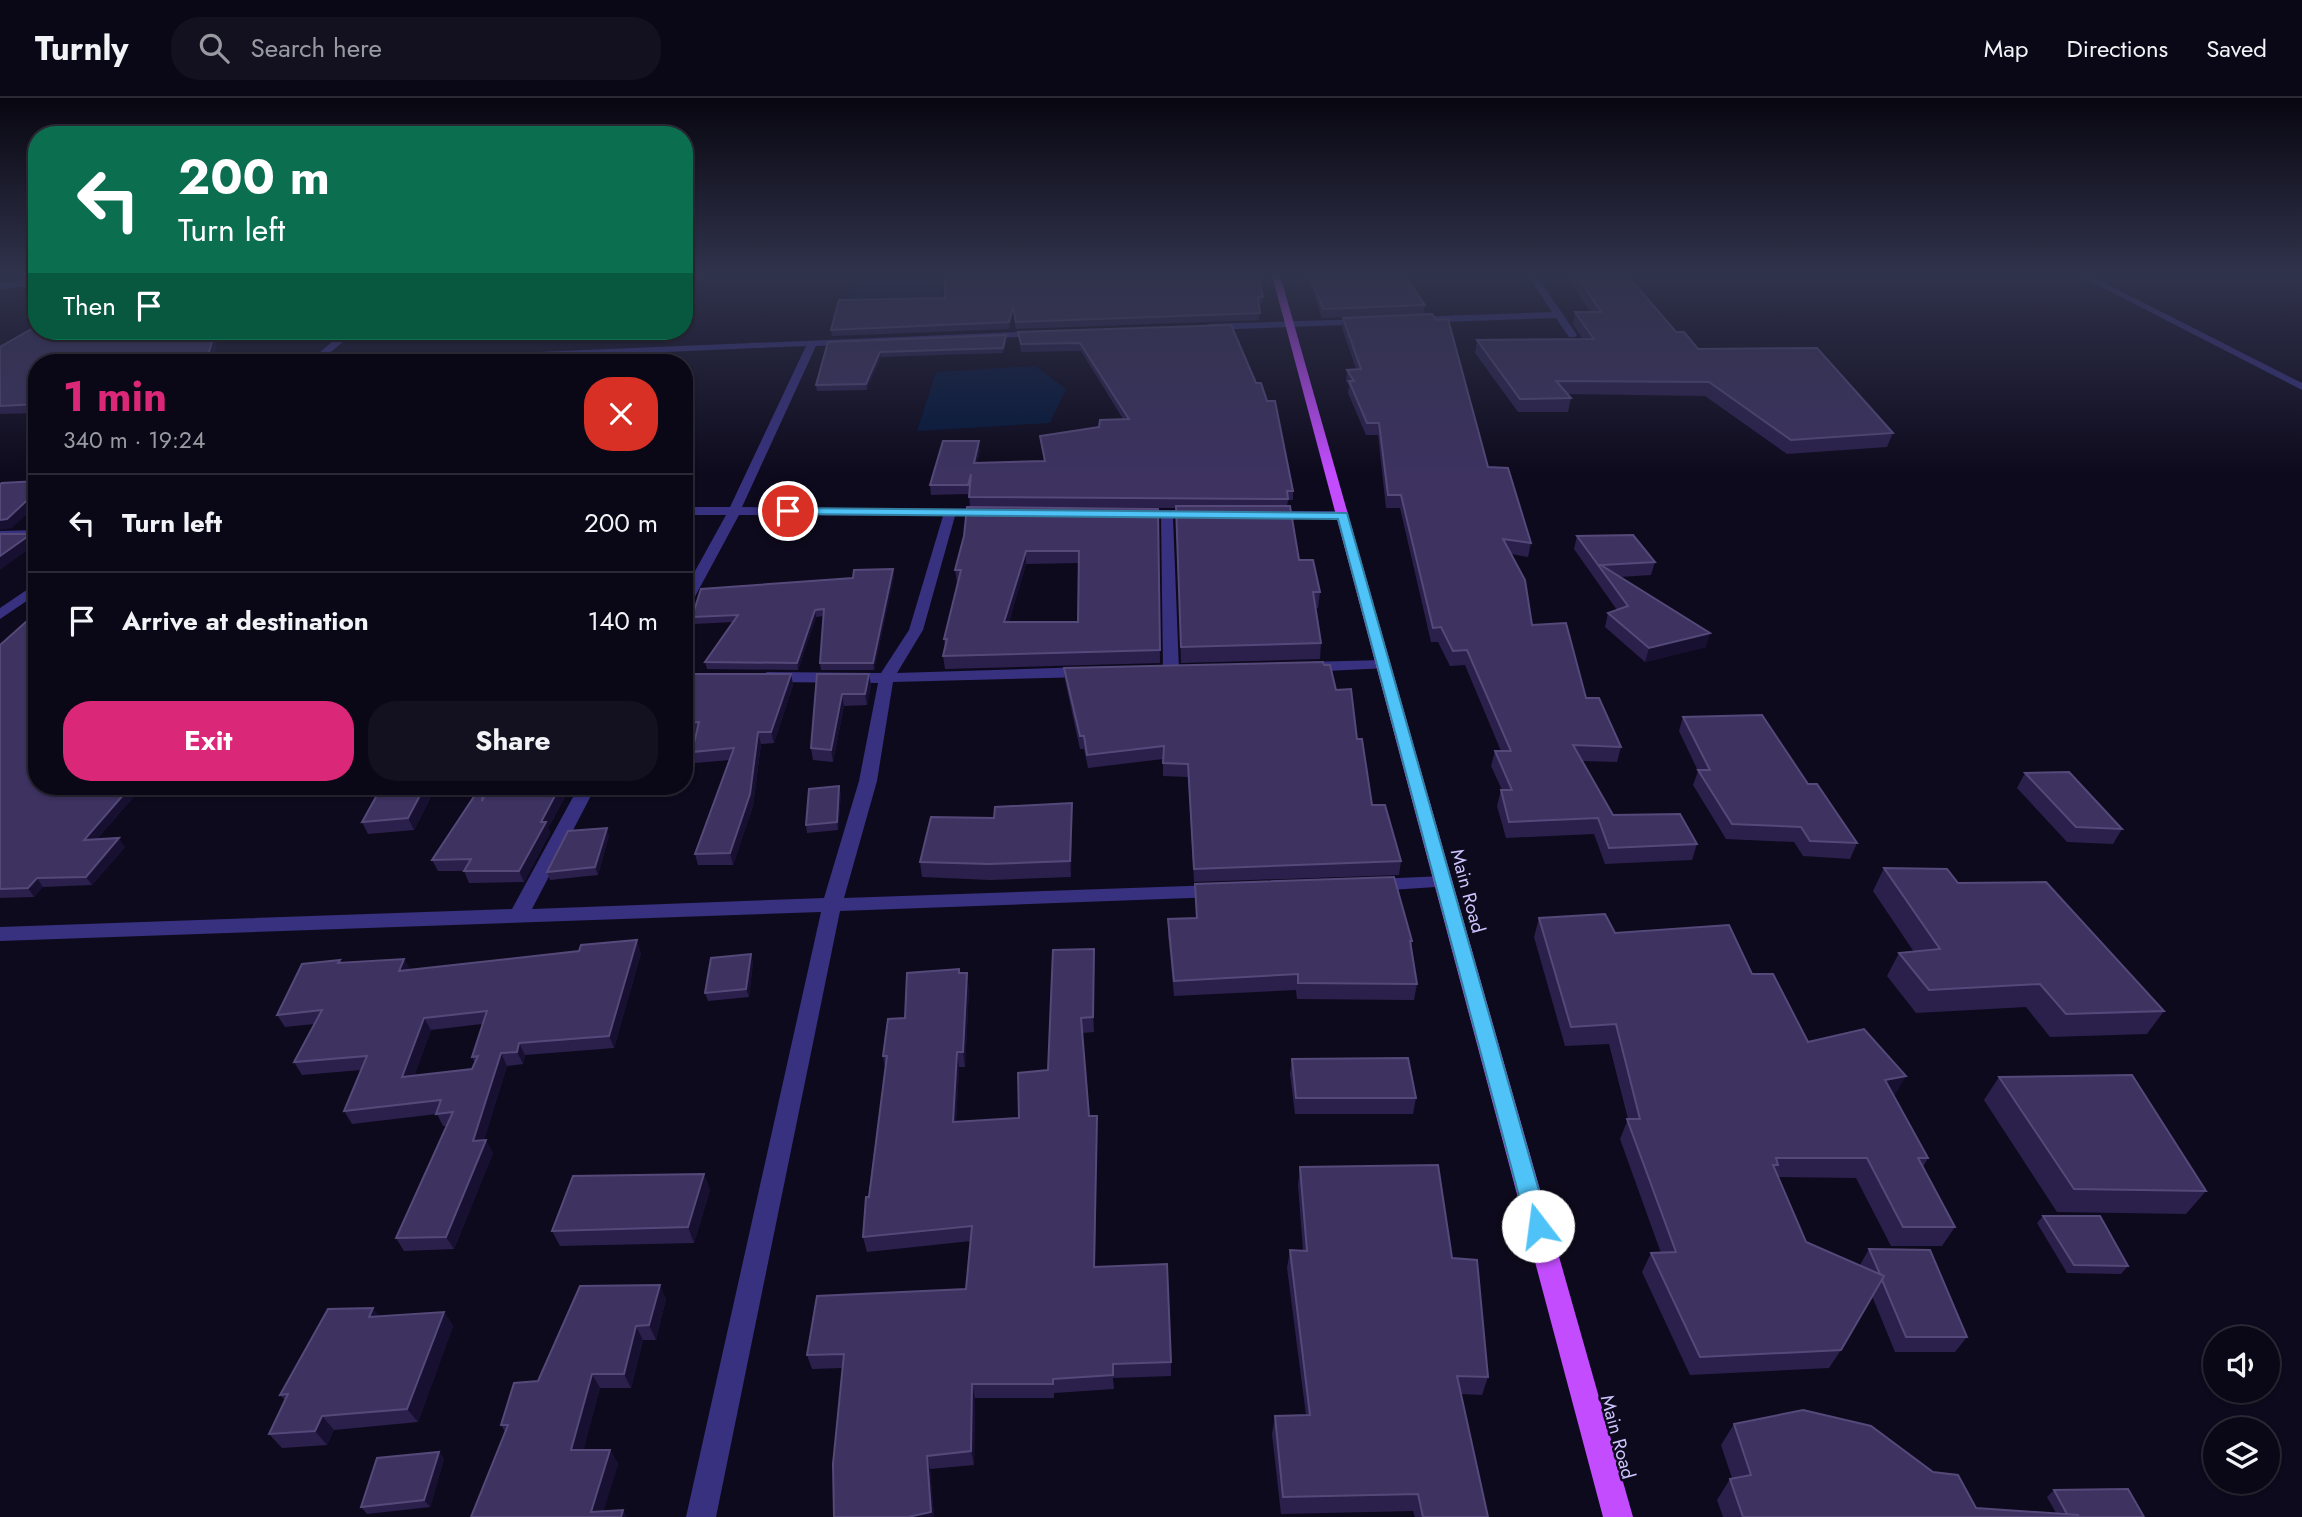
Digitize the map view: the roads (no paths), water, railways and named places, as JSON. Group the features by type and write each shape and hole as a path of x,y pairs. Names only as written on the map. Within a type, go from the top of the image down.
{"main road":[{"name":"Main Road","path":"1295,341 1618,1517"}],"street":[{"path":"323,354 338,341"},
{"path":"554,354 854,341"},
{"path":"2212,341 2302,387"},
{"path":"693,587 734,510 812,343"},
{"path":"693,511 1004,512"},
{"path":"701,1517 832,905 868,781 886,678 916,630 950,512"},
{"path":"1126,514 1207,514"},
{"path":"1167,514 1171,670"},
{"path":"1261,515 1343,516"},
{"path":"0,535 28,534"},
{"path":"0,615 28,594"},
{"path":"1290,667 1383,665"},
{"path":"751,677 886,678 1107,671"},
{"path":"518,916 582,795"},
{"path":"1360,885 1444,882"},
{"path":"0,934 1235,890"}],"water":[{"path":"1035,366 1066,389 1050,423 917,431 936,372"}]}
